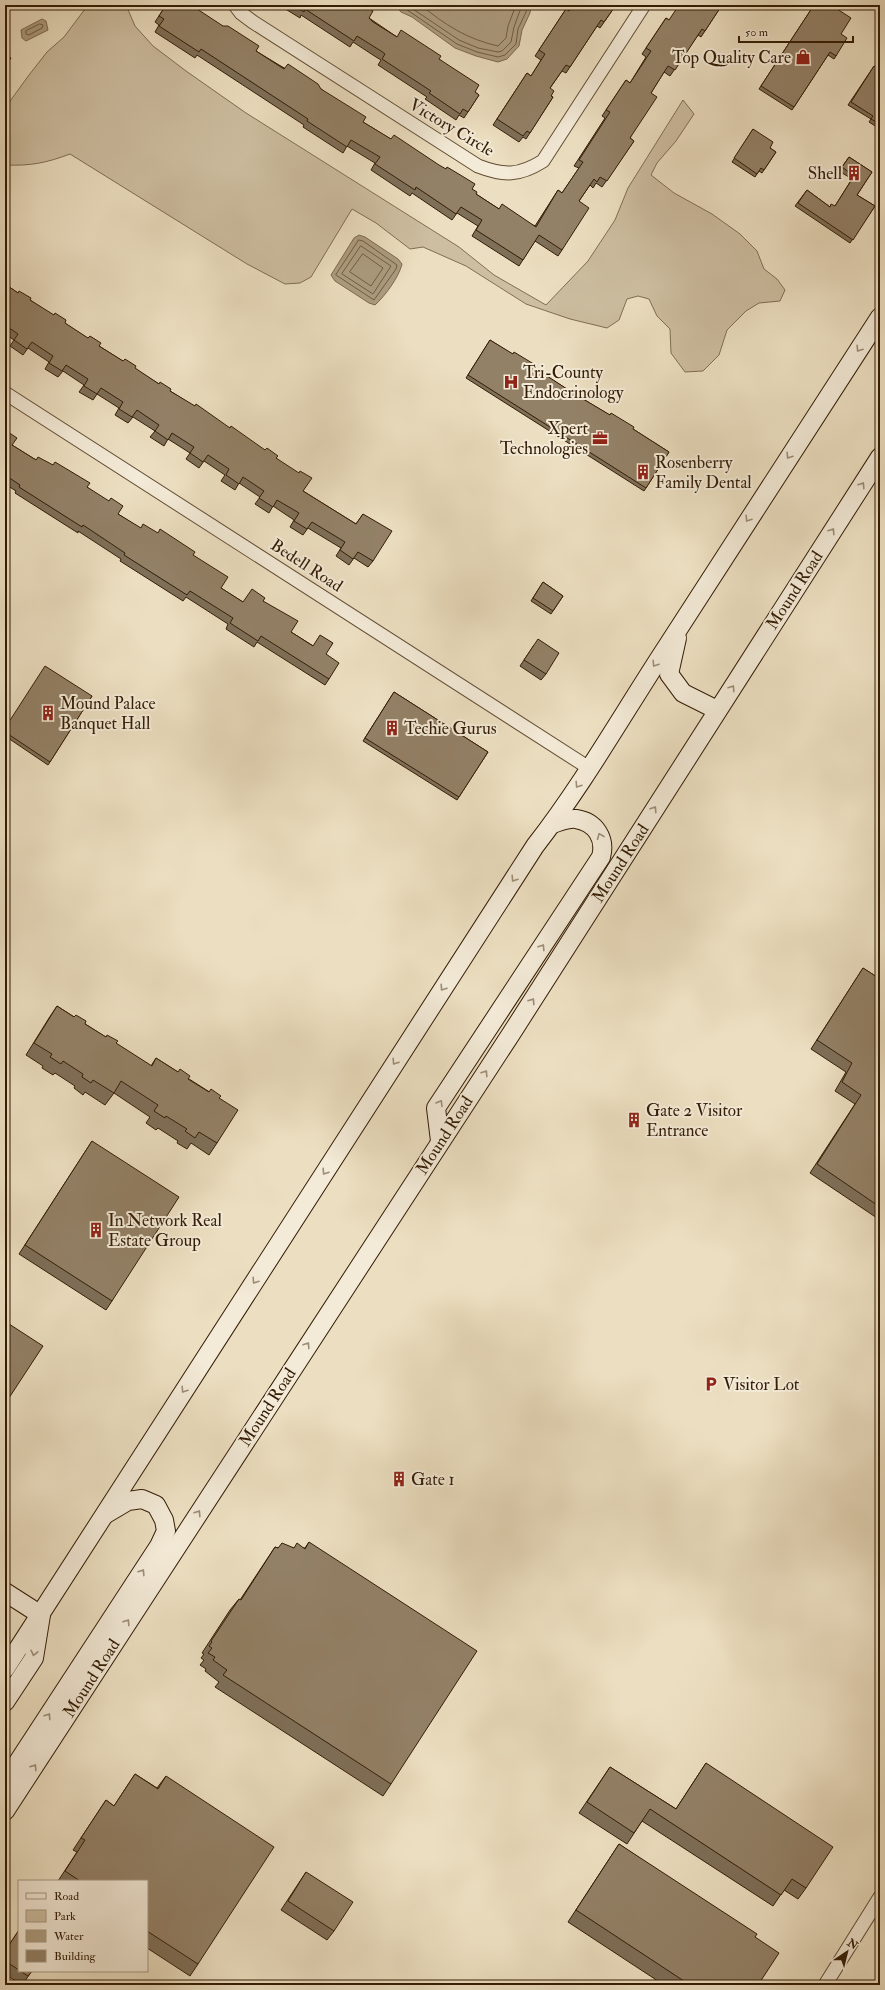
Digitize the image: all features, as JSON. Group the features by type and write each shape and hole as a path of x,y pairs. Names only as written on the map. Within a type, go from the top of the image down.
{"main road":[{"path":"5,1669 531,853 589,768 880,317"},
{"name":"Mound Road","path":"5,1811 440,1140 511,1034 880,457"},
{"path":"680,626 669,674 683,693 717,710"},
{"path":"440,1140 436,1108 601,857 604,847 598,831 589,824 575,819 552,824"},
{"path":"5,1800 18,1762 159,1546 166,1531 164,1520 156,1506 142,1499 128,1501 104,1515"},
{"path":"5,1592 41,1615"},
{"path":"5,1702 34,1658 41,1615"}],"street":[{"name":"Victory Circle","path":"235,5 241,13 253,22 478,166 496,173 514,174 528,171 543,161 644,5"},
{"name":"Bedell Road","path":"5,393 589,768"},
{"path":"825,1985 880,1897"}],"green space":[{"path":"88,5 126,5 135,26 153,46 186,71 246,113 459,247 494,275 546,305 588,261 615,220 628,188 683,100 694,114 676,141 657,163 651,175 674,193 712,214 740,234 757,251 764,269 777,279 785,290 780,301 759,303 746,311 727,330 719,355 703,371 685,372 671,353 670,329 657,316 649,299 638,296 627,299 619,320 607,328 570,319 526,304 466,266 423,247 410,249 376,223 352,209 311,277 300,283 285,284 247,264 70,154 38,163 5,165 5,108 47,52 64,37"}],"water":[{"path":"394,5 531,5 530,13 522,30 519,46 507,59 498,62 455,48 412,17 401,12"},
{"path":"42,19 46,21 48,30 26,41 22,38 21,30"},
{"path":"359,235 365,237 398,259 402,264 398,275 391,286 375,305 369,303 335,281 331,275 354,238"}],"building":[{"path":"166,5 191,5 223,26 228,26 259,46 256,51 284,69 288,64 318,84 321,89 366,117 363,122 391,139 394,135 439,165 446,169 447,167 462,176 475,184 472,189 477,192 476,194 499,209 502,204 536,227 558,190 562,193 583,162 579,160 610,112 606,110 626,80 630,83 651,51 646,48 666,18 669,20 679,5 722,5 705,31 702,29 675,70 668,66 651,93 657,97 630,138 634,141 607,181 600,177 597,182 594,179 579,201 589,208 562,250 539,235 523,260 476,230 482,220 461,207 456,214 416,187 415,190 375,164 380,157 351,140 347,147 307,121 308,119 201,49 199,52 159,26 164,19 159,16"},
{"path":"293,5 363,5 373,11 369,18 373,22 397,37 401,30 441,56 439,59 479,85 475,92 479,95 468,112 463,109 460,114 429,93 431,91 382,59 385,54 381,51 357,36 354,41 305,9 304,12"},
{"path":"573,5 616,5 604,22 601,20 570,67 566,65 550,88 554,91 551,96 553,97 530,133 527,131 523,136 497,119 527,73 531,76 545,54 539,50 566,9 569,11"},
{"name":"Top Quality Care","path":"814,5 831,5 851,18 841,34 847,38 836,56 830,52 794,107 761,86"},
{"path":"5,54 11,58 5,67"},
{"path":"874,66 880,70 880,124 871,119 873,116 851,102"},
{"path":"753,129 773,142 770,148 776,152 764,170 761,168 757,174 734,158"},
{"path":"849,157 872,172 857,195 875,206 853,240 798,203 807,190 830,207 831,204 835,206 854,176 842,167"},
{"path":"5,284 18,293 19,291 31,298 30,300 54,315 55,313 66,320 65,323 88,338 90,336 101,343 99,346 123,361 125,359 136,366 135,368 159,384 160,382 171,389 170,391 195,406 196,404 265,450 267,448 278,456 276,458 299,473 300,471 312,478 303,491 356,524 363,514 392,531 373,561 358,552 353,559 340,550 345,542 312,522 307,529 294,521 299,513 277,500 273,507 259,498 264,491 243,477 239,484 226,475 229,469 208,455 203,462 190,453 194,447 172,433 168,440 155,431 159,425 137,410 132,417 119,409 123,402 101,388 97,394 84,386 88,379 66,365 62,371 49,363 53,356 32,342 27,349 14,340 18,334 5,325"},
{"path":"490,340 537,366 535,368 573,393 610,415 611,413 634,427 633,429 669,452 646,488 468,375"},
{"path":"5,430 17,438 12,445 36,460 38,457 53,465 55,462 90,483 87,487 109,501 111,498 123,506 118,514 141,528 143,524 158,533 160,529 195,552 193,555 228,577 221,588 243,602 252,589 265,598 263,601 298,621 291,632 313,646 320,635 333,643 326,654 339,663 329,679 261,636 258,641 230,623 233,618 190,591 187,595 124,555 125,553 83,525 82,527 19,487 20,485 5,475"},
{"path":"543,582 563,596 553,611 533,598"},
{"path":"538,639 559,653 546,674 524,660"},
{"name":"Mound Palace Banquet Hall","path":"45,666 92,696 50,762 5,732 5,728"},
{"path":"394,692 488,752 459,797 365,738"},
{"path":"863,968 880,979 880,1207 817,1164 861,1095 842,1082 852,1063 817,1040"},
{"path":"57,1006 74,1017 76,1015 86,1021 85,1024 106,1037 107,1035 118,1041 116,1043 152,1066 156,1058 178,1072 180,1069 190,1076 188,1079 209,1092 211,1089 221,1096 219,1098 238,1110 217,1143 199,1132 195,1138 185,1131 187,1129 166,1116 165,1118 154,1111 158,1105 121,1081 114,1093 93,1080 91,1083 82,1077 83,1074 63,1061 61,1064 50,1057 52,1054 34,1043"},
{"name":"In Network Real Estate Group","path":"92,1141 179,1197 112,1301 25,1245"},
{"path":"6,1322 43,1346 5,1404 5,1324"},
{"path":"309,1542 477,1651 391,1784 223,1675 227,1670 213,1660 215,1657 208,1653 212,1648 209,1646 212,1642 211,1641 239,1599 241,1600 275,1547 278,1548 282,1543 294,1548 297,1543 305,1549"},
{"path":"706,1763 833,1847 806,1888 792,1879 781,1895 650,1809 634,1833 587,1802 610,1767 676,1809"},
{"path":"135,1774 158,1789 166,1776 274,1847 198,1964 148,1932 148,1880 78,1880 65,1871 85,1840 81,1838 106,1800 114,1806"},
{"path":"619,1844 757,1934 755,1937 779,1953 758,1985 690,1985 576,1910"},
{"path":"306,1872 353,1902 334,1931 288,1901"},
{"path":"18,1932 18,1969 5,1961 5,1951"},
{"path":"22,1972 31,1972 28,1976"}],"place":[{"name":"Top Quality Care","path":"803,57"},
{"name":"Shell","path":"854,173"},
{"name":"Tri-County Endocrinology","path":"511,382"},
{"name":"Xpert Technologies","path":"600,438"},
{"name":"Rosenberry Family Dental","path":"643,472"},
{"name":"Mound Palace Banquet Hall","path":"48,713"},
{"name":"Techie Gurus","path":"392,728"},
{"name":"Gate 2 Visitor Entrance","path":"634,1120"},
{"name":"In Network Real Estate Group","path":"96,1230"},
{"name":"Visitor Lot","path":"711,1384"},
{"name":"Gate 1","path":"399,1479"}]}
